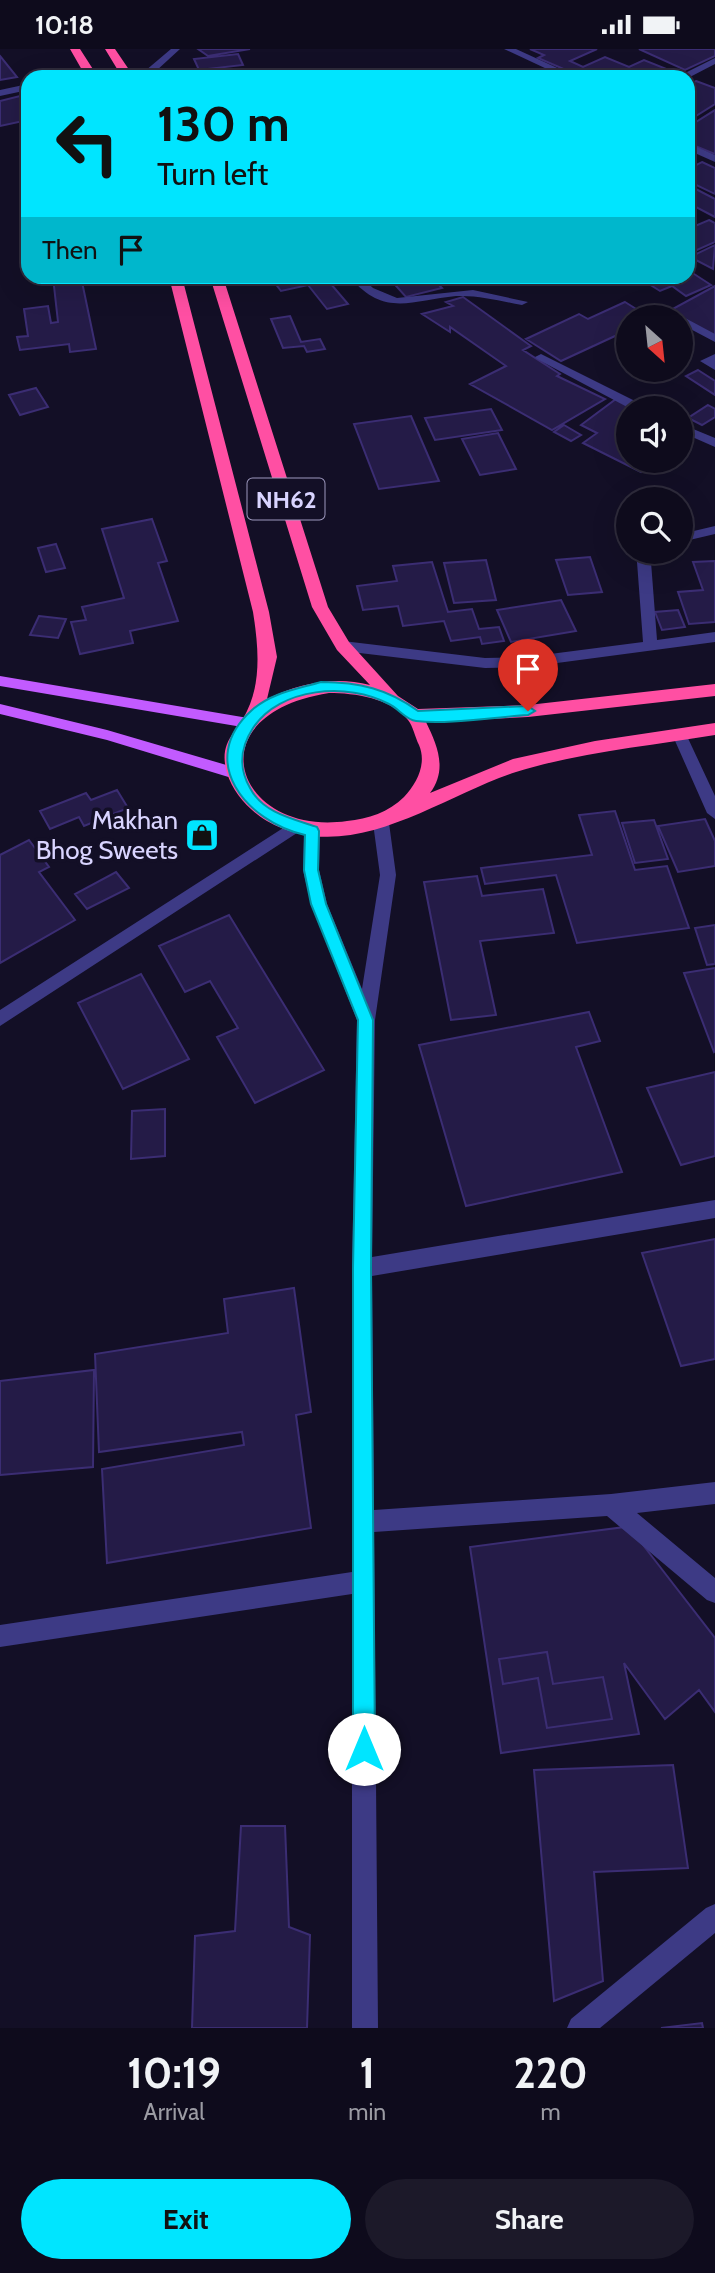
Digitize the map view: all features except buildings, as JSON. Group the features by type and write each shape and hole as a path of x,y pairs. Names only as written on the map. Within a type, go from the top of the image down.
{"highway":[{"path":"75,49 88,70"},
{"path":"110,49 124,70"},
{"name":"NH62","path":"177,284 261,613 268,657 251,719 234,756 235,773 246,795 267,814 303,829 347,831 381,823 513,766 715,729"},
{"name":"NH62","path":"218,284 320,607 343,646 395,701 415,716 427,732 433,748 433,766 427,783 416,799 399,813"},
{"name":"NH62","path":"251,719 273,701 321,686 348,686 373,691 395,701"},
{"path":"415,716 528,711 715,690"}],"main road":[{"path":"0,681 251,719"},
{"path":"0,709 107,735 235,773"}],"street":[{"path":"152,70 176,49"},
{"path":"508,49 556,70"},
{"path":"695,71 715,61"},
{"path":"0,93 21,88"},
{"path":"695,149 715,159"},
{"path":"361,284 379,297 403,302 473,293 522,303"},
{"path":"693,327 715,339"},
{"path":"541,357 616,396"},
{"path":"715,357 706,361 715,366"},
{"path":"693,433 715,443"},
{"path":"693,535 715,530"},
{"path":"644,564 650,646"},
{"path":"343,646 485,663 527,662 715,637"},
{"path":"679,734 715,813"},
{"path":"365,2028 362,1268 366,1020 388,875 381,823"},
{"path":"0,1019 303,829 319,904 366,1020"},
{"path":"362,1268 715,1209"},
{"path":"363,1522 611,1505 715,1493"},
{"path":"611,1505 715,1592"},
{"path":"0,1636 363,1581"},
{"path":"580,2028 715,1917"}],"place":[{"name":"Makhan Bhog Sweets","path":"202,835"}],"route":[{"path":"364,1749 362,1268 366,1020 319,904 311,870 312,831 295,827 267,814 246,795 235,773 234,756 239,739 255,715 273,701 321,686 348,686 373,691 395,701 415,716 528,711"}]}
